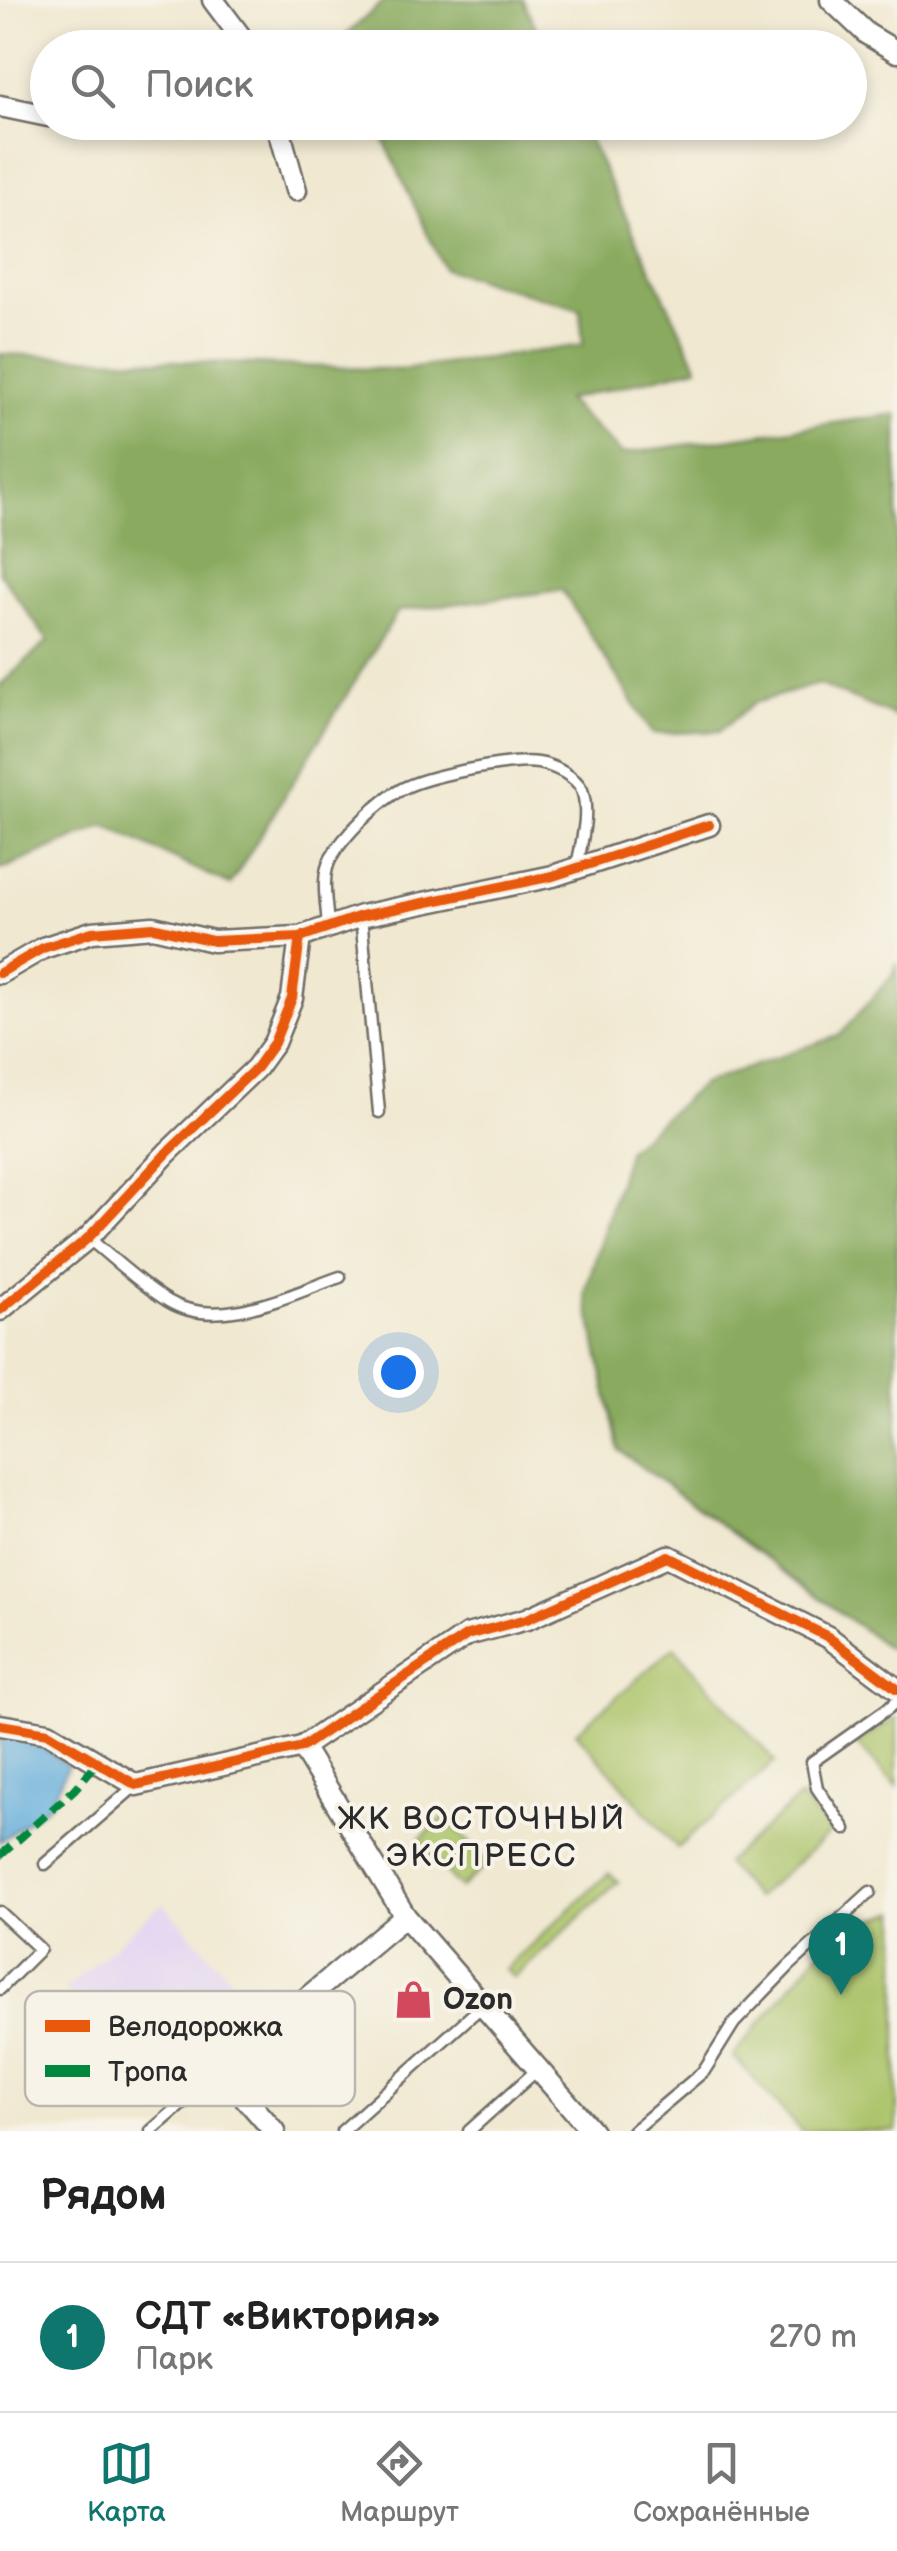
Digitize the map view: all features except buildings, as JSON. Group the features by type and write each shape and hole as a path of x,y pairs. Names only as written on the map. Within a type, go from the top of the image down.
{"street":[{"path":"213,0 236,30"},
{"path":"830,0 864,30"},
{"path":"867,33 897,52"},
{"path":"0,106 30,112"},
{"path":"283,140 296,190"},
{"path":"0,972 43,948 92,932 153,928 213,941 300,937 361,916 553,876 709,825"},
{"path":"0,1310 88,1238 256,1068 274,1043 292,998 300,937"},
{"path":"0,1725 48,1733 136,1785 302,1747 467,1635 527,1619 668,1556 828,1637 897,1690"},
{"path":"302,1747 405,1916 592,2131"},
{"path":"315,1991 405,1916"},
{"path":"252,2106 274,2131"}],"lane":[{"path":"328,927 325,876 331,858 378,804 405,787 490,766 538,763 570,775 582,789 584,819 577,866"},
{"path":"361,916 379,1112"},
{"path":"88,1238 170,1302 196,1312 237,1311 340,1278"},
{"path":"845,1829 818,1788 812,1762 897,1702"},
{"path":"45,1864 136,1785"},
{"path":"634,2131 704,2071 734,2024 789,1966 870,1892"},
{"path":"0,1912 40,1949 0,1990"},
{"path":"342,2131 481,2007"},
{"path":"468,2131 537,2070"},
{"path":"152,2131 180,2106"}],"shaded area":[{"path":"163,1903 242,1991 66,1991"}],"green space":[{"path":"385,0 523,0 537,30 351,30"},
{"path":"384,140 589,140 698,367 566,400 622,454 897,414 897,717 818,684 754,703 720,731 653,734 562,590 398,611 230,885 105,826 0,870 0,685 48,641 0,573 0,354 400,370 583,345 580,309 444,269"},
{"path":"897,962 897,1649 888,1648 619,1450 585,1293 628,1149 702,1084 840,1035 894,973"},
{"path":"674,1647 775,1762 677,1848 576,1732"},
{"path":"897,1718 897,1787 856,1743"},
{"path":"800,1797 831,1832 756,1898 725,1863"},
{"path":"445,1816 488,1863 461,1888 417,1842"},
{"path":"609,1873 618,1882 514,1978 505,1969"},
{"path":"897,1911 897,2131 801,2131 733,2056 835,1933"}],"water":[{"path":"0,1736 31,1739 68,1765 51,1803 0,1842"}],"marked path":[{"path":"0,1856 75,1789 98,1762"}],"cycle path":[{"path":"0,973 43,948 92,932 153,927 213,941 300,937 361,916 553,876 709,825"},
{"path":"0,1310 88,1238 167,1153 256,1068 274,1043 292,998 300,937"},
{"path":"0,1725 48,1733 136,1785 302,1747 467,1635 527,1619 668,1556 828,1637 897,1689"}],"place":[{"name":"СДТ «Виктория»","path":"841,1995"},
{"name":"Ozon","path":"413,2000"}],"district":[{"name":"ЖК ВОСТОЧНЫЙ ЭКСПРЕСС","path":"482,1838"}]}
